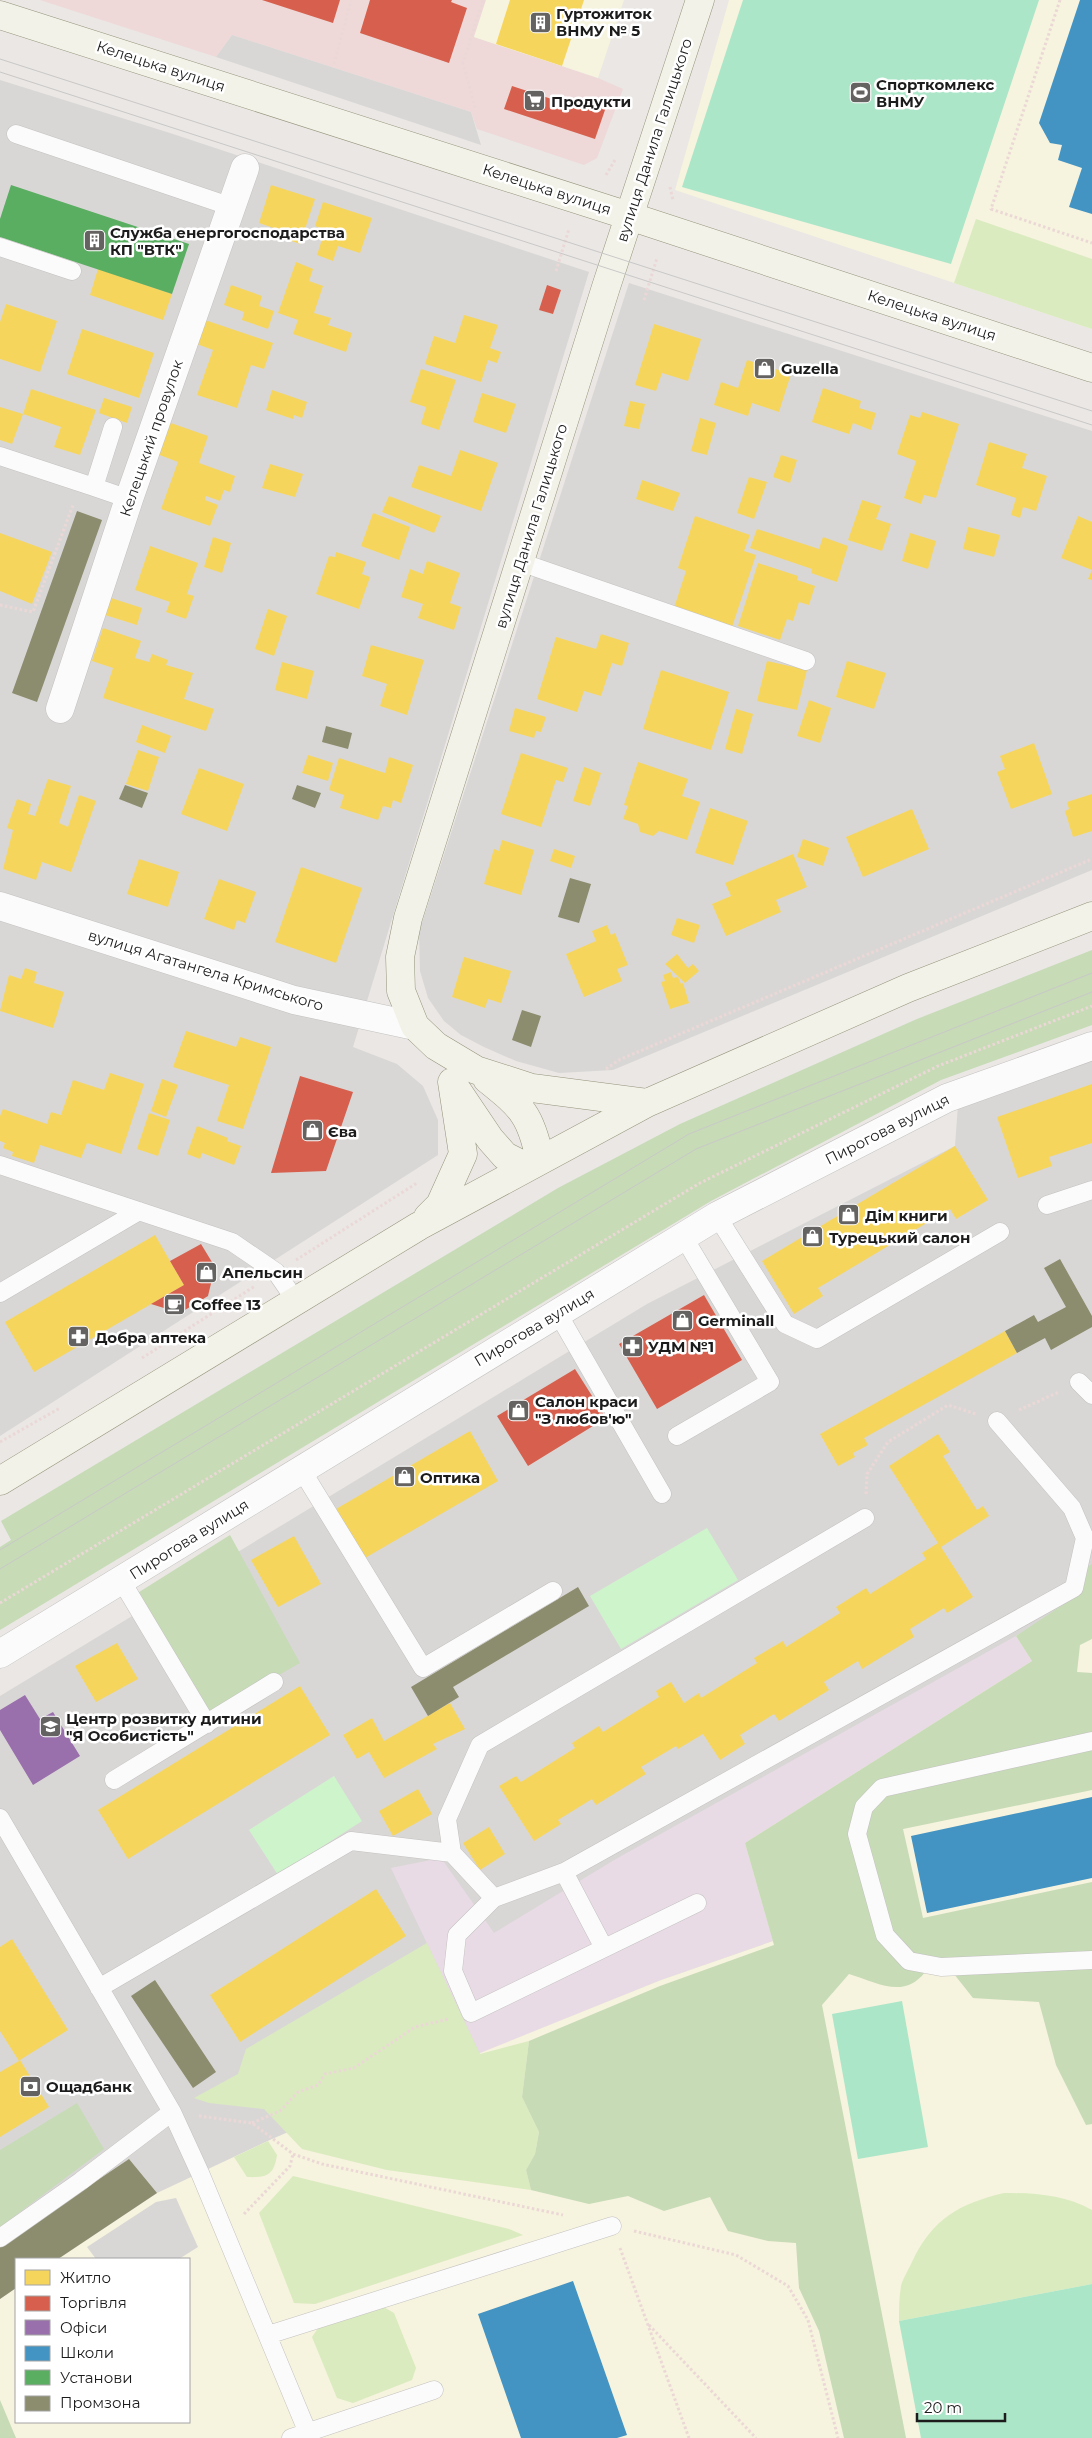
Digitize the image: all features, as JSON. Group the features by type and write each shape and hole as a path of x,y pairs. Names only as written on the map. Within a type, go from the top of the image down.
{"main road":[{"name":"вулиця Данила Галицького","path":"647,1103 532,1088 476,1070 436,1046 415,1026 401,991 400,957 408,918 629,216 700,0"},
{"name":"Келецька вулиця","path":"0,15 629,216 1092,368"},
{"path":"0,1481 419,1226 647,1103 908,988 1092,916"},
{"name":"вулиця Данила Галицького","path":"436,1046 452,1082 474,1117 505,1156 533,1164"},
{"path":"476,1070 515,1101 528,1116 535,1132 533,1164"},
{"path":"419,1226 440,1205 463,1154 452,1082"}],"street":[{"name":"Келецький провулок","path":"60,709 129,499 246,168"},
{"name":"вулиця Агатангела Кримського","path":"0,906 294,1000 415,1026"},
{"name":"Пирогова вулиця","path":"0,1654 717,1216 947,1098 1092,1046"}],"lane":[{"path":"16,134 232,207"},
{"path":"0,247 72,272"},
{"path":"88,485 113,427"},
{"path":"0,456 129,499"},
{"path":"520,562 806,661"},
{"path":"0,1165 232,1242 276,1272 296,1301"},
{"path":"1047,1205 1092,1190"},
{"path":"0,1293 139,1211"},
{"path":"717,1216 785,1324 817,1338 1000,1232"},
{"path":"677,1436 770,1382 683,1236"},
{"path":"557,1312 662,1494"},
{"path":"1079,1382 1092,1395"},
{"path":"697,1903 471,2013 453,1971 457,1935 494,1898 564,1872 1074,1588 1089,1535 1072,1508 997,1421"},
{"path":"302,1469 422,1668 553,1591"},
{"path":"494,1898 452,1854 447,1819 480,1745 865,1518"},
{"path":"121,1580 207,1724"},
{"path":"114,1780 274,1682"},
{"path":"1092,1740 882,1788 864,1807 858,1834 885,1935 909,1961 941,1967 1092,1960"},
{"path":"0,1818 172,2112 268,2335 303,2436 434,2390"},
{"path":"100,1988 351,1841 452,1854"},
{"path":"564,1872 604,1948"},
{"path":"0,2238 81,2181 172,2112"},
{"path":"268,2335 612,2226"}],"path":[{"path":"334,64 351,0"},
{"path":"475,108 463,63 484,0"},
{"path":"1060,0 991,209 1092,243"},
{"path":"668,180 674,203"},
{"path":"556,271 569,229"},
{"path":"644,300 657,258"},
{"path":"0,606 33,612 88,485"},
{"path":"601,1073 619,1060 1092,859"},
{"path":"0,1603 700,1183 938,1066 1092,1006"},
{"path":"136,1362 422,1180"},
{"path":"865,1518 867,1474 888,1442 948,1406 997,1421 1079,1382"},
{"path":"0,1442 61,1408"},
{"path":"252,2123 280,2110 298,2092 318,2084 325,2074 354,2068 415,2026 471,2013"},
{"path":"172,2112 252,2123 293,2154 322,2164 563,2216"},
{"path":"225,2234 290,2166 293,2154"},
{"path":"612,2226 689,2438"},
{"path":"612,2226 736,2255 788,2286 808,2320 838,2438"},
{"path":"647,2322 756,2438"}],"shaded area":[{"path":"40,0 486,0 474,37 598,78 623,89 597,158 584,165 477,129 471,112 232,35 216,57"},
{"path":"486,0 624,0 598,78 474,37"},
{"name":"Спорткомлекс ВНМУ","path":"729,0 1092,0 1092,329 675,190"},
{"path":"232,35 471,112 481,145 216,57"},
{"path":"0,80 170,133 589,272 353,1047 397,1064 423,1086 438,1120 438,1155 0,1436"},
{"path":"629,283 1092,431 1092,870 613,1070 559,1073 516,1061 484,1047 461,1035 444,1021 428,998 420,971 419,932"},
{"path":"1092,1059 1092,2438 0,2438 0,1696 647,1304 955,1146 958,1105"},
{"path":"0,1175 33,1186 11,1252 0,1247"},
{"path":"1092,1579 1092,2438 0,2438 0,2299 15,2289 15,2423 190,2423 190,2258 60,2258 157,2193 272,2139 346,2107 661,1980 773,1941 745,1843 1032,1661 1016,1636 1079,1600"},
{"path":"1016,1636 1032,1661 745,1843 773,1941 661,1980 480,2054 391,1868 441,1858 494,1933 616,1859"},
{"path":"176,2198 198,2247 181,2258 95,2258 87,2247 156,2202"}],"green space":[{"name":"Спорткомлекс ВНМУ","path":"743,0 1039,0 951,264 682,187"},
{"path":"976,219 1092,259 1092,329 954,283"},
{"path":"1092,950 1092,1025 941,1080 711,1201 0,1630 0,1547 11,1540 1,1521 558,1188 680,1124 917,1019"},
{"path":"707,1528 738,1580 621,1649 590,1596"},
{"path":"230,1535 300,1663 209,1715 136,1594"},
{"path":"1092,1564 1092,1639 1080,1645 1077,1672 1092,1673 1092,1790 903,1829 923,1918 1092,1882 1092,2124 1086,2125 1056,2065 1039,2002 973,1998 954,1974 925,1972 917,1980 899,1987 879,1984 849,1974 822,2005 906,2438 844,2438 819,2331 799,2288 796,2243 768,2241 728,2231 710,2197 664,2211 628,2196 589,2204 531,2190 526,2170 535,2154 539,2132 522,2097 529,2041 660,1986 774,1945 745,1843 1032,1661 1016,1636 1073,1598 1083,1570"},
{"path":"334,1776 362,1821 278,1875 249,1830"},
{"path":"427,1943 480,2054 529,2041 522,2097 539,2132 535,2154 526,2170 531,2190 387,2170 302,2149 264,2109 209,2103 194,2098 238,2074 246,2049"},
{"path":"902,2001 928,2147 858,2159 832,2014"},
{"path":"77,2103 104,2149 0,2227 0,2150"},
{"path":"268,2141 277,2155 274,2167 264,2176 247,2177 234,2157"},
{"path":"293,2176 509,2229 523,2235 315,2304 294,2303 259,2213"},
{"path":"1004,2193 1050,2196 1071,2201 1092,2210 1092,2284 899,2321 899,2299 902,2283 920,2247 929,2234 949,2215 961,2208"},
{"path":"1092,2284 1092,2438 921,2438 899,2321"},
{"path":"380,2305 394,2313 416,2368 412,2380 353,2403 337,2398 312,2337 321,2324"},
{"path":"0,2400 16,2438 0,2438"}],"building: Житло":[{"name":"Гуртожиток ВНМУ № 5","path":"510,0 584,0 562,66 496,44"},
{"path":"271,185 315,199 300,244 286,239 288,233 259,223"},
{"path":"323,202 372,218 360,253 338,246 333,261 317,255 325,230 315,226"},
{"path":"296,262 313,269 309,281 323,286 314,313 331,318 328,325 352,333 346,352 293,334 298,320 278,313"},
{"path":"98,269 172,294 163,320 90,295"},
{"path":"231,285 262,296 259,306 274,311 268,329 242,320 244,312 224,305"},
{"path":"6,304 57,321 40,372 0,359 0,322"},
{"path":"464,315 498,325 490,348 501,352 497,363 488,360 481,382 425,364 434,336 455,343"},
{"path":"202,319 273,343 264,369 251,365 237,408 197,395 213,350 194,343"},
{"path":"654,324 701,339 688,381 662,373 656,391 635,385"},
{"path":"82,329 154,353 139,398 67,374"},
{"path":"747,360 791,374 779,412 752,403 748,416 714,405 721,382 738,388"},
{"path":"421,369 456,380 439,430 421,424 426,407 410,402"},
{"path":"823,388 861,401 859,408 876,413 871,430 853,423 849,434 812,422"},
{"path":"31,389 96,410 80,455 54,447 61,427 23,414"},
{"path":"272,390 307,402 302,418 294,415 293,419 266,410"},
{"path":"482,393 516,404 506,433 473,422"},
{"path":"104,398 132,407 127,423 99,413"},
{"path":"630,401 645,404 639,429 624,426"},
{"path":"0,407 23,414 12,444 0,440"},
{"path":"922,412 959,424 936,498 924,495 921,504 904,498 916,461 897,454 910,415 920,418"},
{"path":"700,418 716,423 707,455 691,451"},
{"path":"168,422 208,436 199,463 235,476 230,492 224,490 220,501 206,496 205,500 218,505 210,526 161,509 178,462 157,454"},
{"path":"989,442 1027,454 1022,468 1047,476 1036,511 1023,507 1020,518 1011,515 1016,498 976,485"},
{"path":"460,450 498,463 481,511 411,487 419,465 451,476"},
{"path":"781,455 797,460 790,483 773,477"},
{"path":"270,464 303,474 295,497 262,488"},
{"path":"749,477 767,482 754,519 737,513"},
{"path":"642,480 680,493 673,511 636,499"},
{"path":"389,496 441,516 434,533 382,512"},
{"path":"862,500 881,506 876,519 891,524 882,551 848,540"},
{"path":"373,513 410,527 399,560 361,546"},
{"path":"695,516 750,535 744,551 756,555 732,627 674,608 686,571 678,568"},
{"path":"1078,516 1092,522 1092,570 1061,558"},
{"path":"968,527 1000,535 994,557 963,549"},
{"path":"757,529 819,549 823,537 848,546 837,582 811,573 812,569 750,548"},
{"path":"0,533 52,552 32,604 0,591"},
{"path":"910,533 936,541 928,569 902,561"},
{"path":"213,537 231,543 222,573 204,567"},
{"path":"150,546 198,563 187,594 194,596 186,619 166,612 170,602 135,590"},
{"path":"336,552 366,562 362,574 370,577 359,609 316,594 329,556 335,557"},
{"path":"427,561 460,573 450,603 461,607 454,630 418,618 423,604 401,597 410,569 423,574"},
{"path":"758,563 798,576 797,580 815,586 809,605 799,602 793,621 787,619 780,640 738,626"},
{"path":"1092,570 1092,580 1088,579"},
{"path":"111,598 142,608 137,625 105,615"},
{"path":"268,609 287,616 274,656 255,649"},
{"path":"103,628 141,641 135,658 149,662 152,654 168,660 166,665 193,673 184,699 214,709 206,731 103,698 113,668 92,661"},
{"path":"601,634 629,643 622,666 612,663 601,696 584,691 577,712 537,699 556,637 596,649"},
{"path":"371,645 424,660 407,715 380,706 387,684 362,676"},
{"path":"767,661 807,670 797,710 757,701"},
{"path":"847,661 886,673 874,709 836,697"},
{"path":"282,662 314,671 307,699 275,690"},
{"path":"661,670 729,692 711,750 643,729"},
{"path":"809,700 831,708 820,743 797,736"},
{"path":"515,708 546,717 541,732 536,731 534,738 509,731"},
{"path":"736,709 753,714 742,754 725,749"},
{"path":"142,725 171,736 165,753 136,742"},
{"path":"1034,743 1052,794 1011,809 997,772 1005,769 1000,756"},
{"path":"138,750 159,757 148,791 126,784"},
{"path":"521,753 568,768 563,782 556,780 541,827 501,814"},
{"path":"308,755 333,763 328,781 302,773"},
{"path":"389,757 413,765 401,803 393,800 391,808 383,806 378,820 340,808 344,795 329,790 339,758 385,773"},
{"path":"638,762 688,779 682,796 700,802 687,840 659,831 653,836 640,832 638,824 623,819 628,806 624,805"},
{"path":"584,767 601,773 590,806 573,801"},
{"path":"199,768 244,784 227,831 181,814"},
{"path":"48,779 71,786 59,823 68,827 79,795 96,801 71,872 42,862 36,880 3,869 13,830 7,828 17,799 31,804 28,814 35,816"},
{"path":"1092,794 1092,831 1073,837 1065,811 1069,809 1067,802"},
{"path":"710,808 748,821 733,865 695,853"},
{"path":"912,809 929,849 863,877 846,837"},
{"path":"803,839 829,848 823,866 797,857"},
{"path":"502,840 534,850 521,895 484,884 494,849 499,851"},
{"path":"554,849 575,856 571,868 550,861"},
{"path":"793,854 807,887 776,900 781,912 726,936 712,904 731,896 725,883"},
{"path":"139,859 179,872 168,907 127,894"},
{"path":"301,867 362,888 336,963 275,942"},
{"path":"219,879 256,892 245,923 237,920 234,930 204,919"},
{"path":"677,918 700,925 694,943 671,935"},
{"path":"607,925 611,935 615,933 628,965 617,969 622,981 584,997 566,954 596,941 592,931"},
{"path":"677,954 688,968 693,964 699,971 685,983 665,964"},
{"path":"464,957 511,971 501,1003 488,999 485,1008 452,997"},
{"path":"25,968 37,972 34,983 64,992 53,1028 0,1011 9,975 21,979"},
{"path":"671,972 673,978 678,977 681,984 683,983 689,1003 670,1009 661,982 665,981 663,975"},
{"path":"186,1031 236,1047 240,1037 271,1047 243,1129 217,1121 229,1085 173,1067"},
{"path":"110,1073 144,1084 121,1154 87,1143 81,1158 40,1145 34,1163 12,1156 13,1152 3,1148 5,1143 0,1141 0,1116 3,1109 47,1124 51,1112 61,1115 73,1080 104,1090"},
{"path":"162,1079 178,1085 166,1117 151,1111"},
{"path":"1092,1084 1092,1143 1049,1157 1052,1166 1018,1178 997,1117"},
{"path":"149,1113 170,1120 158,1156 137,1149"},
{"path":"197,1126 228,1138 227,1141 241,1146 234,1165 202,1153 200,1159 187,1154"},
{"path":"955,1146 988,1200 956,1219 950,1209 818,1288 823,1296 794,1314 762,1261"},
{"path":"155,1235 184,1285 34,1372 5,1322"},
{"path":"1005,1331 1017,1353 864,1438 868,1445 853,1453 855,1457 838,1466 820,1434"},
{"path":"470,1431 498,1481 365,1558 336,1509"},
{"path":"938,1434 950,1452 943,1456 977,1510 983,1506 989,1516 941,1547 973,1597 947,1613 944,1608 910,1629 914,1637 862,1669 858,1661 824,1682 829,1690 779,1721 774,1714 740,1735 745,1744 720,1760 703,1734 678,1749 676,1746 641,1767 646,1774 596,1805 592,1799 558,1820 561,1824 534,1841 499,1786 516,1776 521,1782 575,1748 572,1743 599,1726 603,1732 659,1697 656,1691 671,1682 684,1703 699,1693 701,1698 757,1663 754,1658 783,1641 786,1647 840,1613 836,1607 866,1588 870,1594 926,1559 922,1553 938,1543 889,1466"},
{"path":"294,1536 321,1584 278,1607 251,1560"},
{"path":"117,1643 138,1679 96,1702 75,1666"},
{"path":"300,1686 330,1735 128,1859 98,1810"},
{"path":"450,1703 465,1729 433,1744 437,1749 384,1778 369,1752 357,1759 343,1735 372,1718 384,1741"},
{"path":"418,1789 432,1814 393,1836 379,1811"},
{"path":"489,1827 505,1854 480,1870 463,1843"},
{"path":"376,1889 406,1936 240,2042 210,1995"},
{"path":"12,1939 68,2030 20,2060 49,2107 0,2137 0,2072 19,2061 0,2031 0,1947"}],"building: Торгівля":[{"path":"262,0 340,0 333,23"},
{"path":"370,0 452,0 451,2 467,8 449,63 360,33"},
{"path":"512,86 579,108 582,98 606,107 595,139 504,109"},
{"path":"547,285 561,290 553,314 539,310"},
{"name":"Єва","path":"300,1076 353,1092 326,1171 271,1173"},
{"path":"201,1244 215,1267 208,1296 180,1313 151,1304 184,1285 170,1261"},
{"path":"704,1295 742,1360 657,1409 619,1344"},
{"path":"575,1369 606,1418 528,1466 497,1416"}],"building: Офіси":[{"path":"25,1695 40,1719 53,1712 80,1756 33,1785 0,1730 0,1710"}],"building: Школи":[{"path":"1080,0 1092,0 1092,214 1069,207 1082,168 1058,160 1062,145 1050,143 1039,123"},
{"path":"1092,1797 1092,1878 927,1913 911,1836"},
{"path":"573,2281 627,2435 617,2438 521,2438 478,2314"}],"building: Установи":[{"name":"Служба енергогосподарства КП \"ВТК\"","path":"11,185 189,244 172,294 0,237 0,219"}],"building: Промзона":[{"path":"77,511 102,520 37,702 12,693"},
{"path":"326,726 352,733 348,749 322,742"},
{"path":"125,785 148,793 142,808 119,799"},
{"path":"297,785 321,793 315,808 292,799"},
{"path":"570,878 591,884 579,923 558,917"},
{"path":"522,1010 541,1016 531,1047 512,1040"},
{"path":"1060,1259 1092,1316 1092,1327 1051,1350 1045,1338 1017,1353 1005,1331 1034,1315 1038,1322 1066,1307 1044,1268"},
{"path":"578,1587 589,1606 453,1687 459,1697 428,1716 411,1687"},
{"path":"155,1980 216,2072 193,2088 131,1996"},
{"path":"129,2159 157,2193 60,2258 15,2258 15,2289 0,2299 0,2246"}],"tram line":[{"path":"0,59 1092,411"},
{"path":"0,72 1092,425"},
{"path":"0,1550 689,1134 1092,973"},
{"path":"0,1569 696,1149 1092,992"}],"place":[{"name":"Гуртожиток ВНМУ № 5","path":"540,22"},
{"name":"Спорткомлекс ВНМУ","path":"860,93"},
{"name":"Продукти","path":"535,101"},
{"name":"Служба енергогосподарства КП \"ВТК\"","path":"94,241"},
{"name":"Guzella","path":"765,368"},
{"name":"Єва","path":"312,1131"},
{"name":"Дім книги","path":"849,1215"},
{"name":"Турецький салон","path":"813,1237"},
{"name":"Апельсин","path":"206,1272"},
{"name":"Coffee 13","path":"175,1304"},
{"name":"Germinall","path":"682,1320"},
{"name":"Добра аптека","path":"79,1337"},
{"name":"УДМ №1","path":"632,1346"},
{"name":"Салон краси \"З любов'ю\"","path":"519,1410"},
{"name":"Оптика","path":"404,1477"},
{"name":"Центр розвитку дитини \"Я Особистість\"","path":"50,1727"},
{"name":"Ощадбанк","path":"30,2086"}]}
